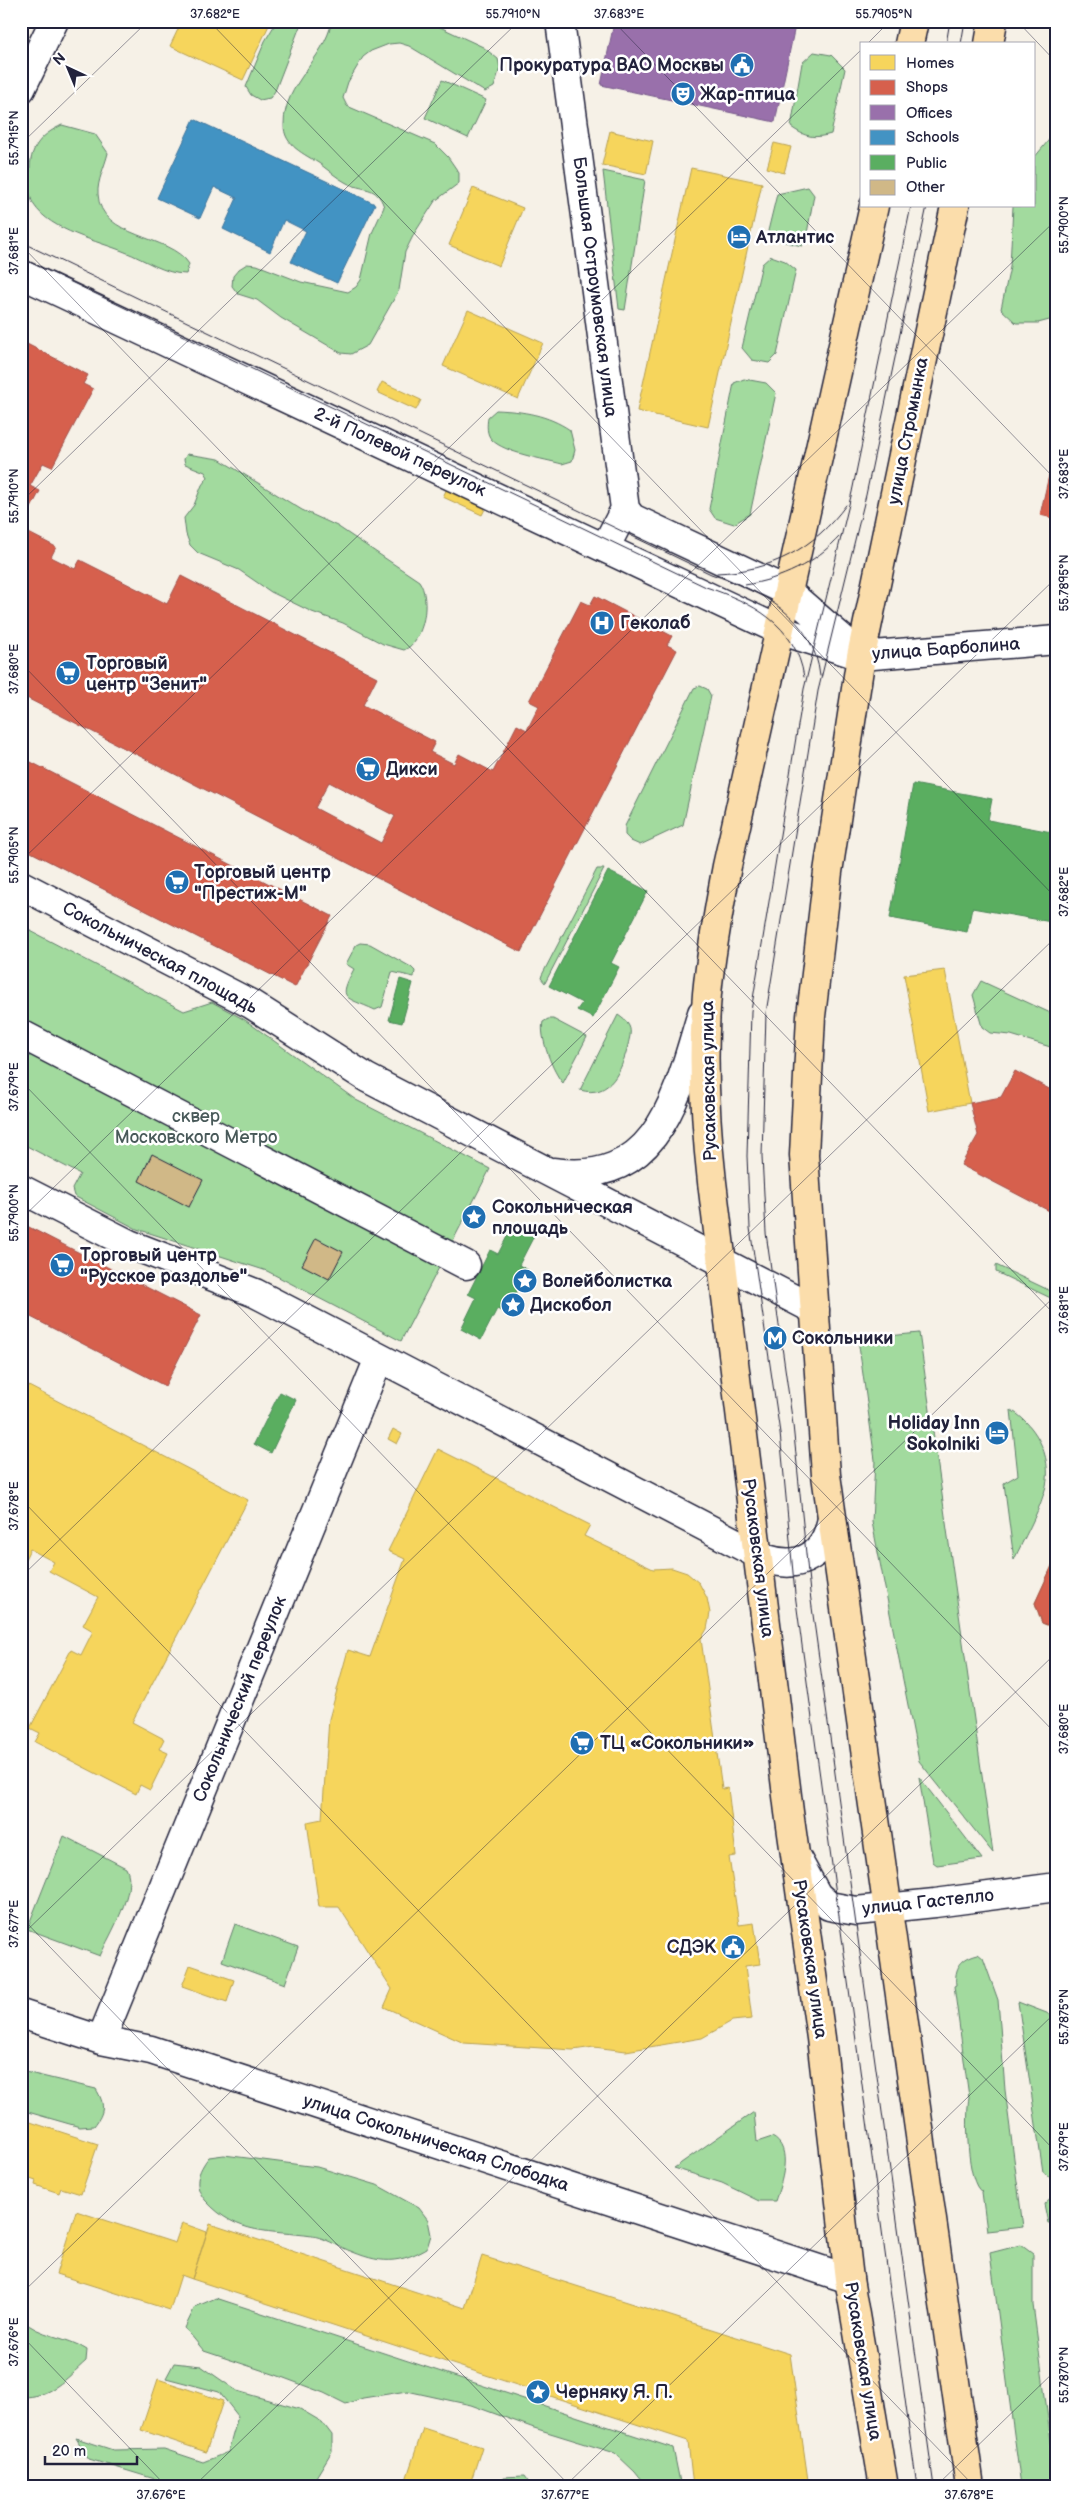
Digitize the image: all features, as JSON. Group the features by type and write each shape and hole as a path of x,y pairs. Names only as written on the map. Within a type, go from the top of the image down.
{"main road":[{"path":"909,42 914,21"},
{"path":"988,42 993,21"},
{"path":"779,630 874,208"},
{"name":"улица Стромынка","path":"861,656 955,208"},
{"name":"Русаковская улица","path":"779,630 716,924 707,996 706,1128 757,1555 821,2038 849,2279 884,2487"},
{"path":"861,656 828,872 811,1016 804,1155 826,1475 970,2487"}],"street":[{"path":"21,89 54,21"},
{"name":"Большая Остроумовская улица","path":"560,21 625,509"},
{"name":"2-й Полевой переулок","path":"21,274 779,630"},
{"path":"605,548 625,509 632,518 787,591 861,656"},
{"name":"улица Барболина","path":"779,630 861,656 1057,640"},
{"name":"Сокольническая площадь","path":"21,885 252,1004 367,1078 815,1310"},
{"path":"546,1171 571,1174 598,1171 634,1156 653,1138 676,1096 707,996"},
{"path":"21,1034 466,1265"},
{"path":"21,1188 129,1244 255,1293 757,1555 784,1564 807,1559 823,1544 830,1532 832,1519"},
{"name":"Сокольнический переулок","path":"101,2040 379,1358"},
{"name":"улица Гастелло","path":"796,1857 817,1894 829,1906 856,1911 888,1909 1057,1886"},
{"name":"улица Сокольническая Слободка","path":"21,2014 101,2040 151,2050 849,2279"}],"green space":[{"path":"277,21 302,21 275,91 270,98 260,100 251,95 246,87 265,41"},
{"path":"332,21 427,21 483,47 498,59 500,68 494,87 485,92 409,46 399,43 389,44 371,51 363,57 348,82 343,98 347,106 435,144 448,157 459,173 459,183 435,201 414,234 405,252 399,290 368,345 351,354 341,353 281,318 257,300 238,294 232,286 233,276 247,264 257,265 301,282 348,292 356,287 361,280 372,233 384,207 381,200 373,192 351,185 302,153 287,138 284,124 290,97 321,48 328,35"},
{"path":"814,52 831,55 845,69 831,134 815,137 805,135 791,127 802,63"},
{"path":"442,80 486,100 468,138 425,118"},
{"path":"62,125 95,134 108,153 100,179 98,194 102,209 110,220 137,235 180,254 189,264 186,274 170,272 125,252 76,234 52,222 34,205 29,187 33,153 44,136"},
{"path":"1057,130 1057,318 1038,323 1016,323 1001,309 1010,267 1013,208 1036,208 1036,156"},
{"path":"603,171 645,180 625,310 619,309"},
{"path":"808,187 814,195 806,239 802,246 773,239 768,231 777,194"},
{"path":"771,256 785,261 796,270 777,355 769,363 752,360 742,348 762,264"},
{"path":"744,379 766,383 776,393 750,514 734,524 715,518 709,509 734,383"},
{"path":"496,410 516,411 544,417 570,430 575,450 572,461 562,464 535,458 498,445 490,438 487,429 488,417"},
{"path":"187,454 219,459 302,510 337,526 419,581 423,588 425,608 424,618 417,638 404,650 383,644 343,623 312,612 271,592 239,570 198,553 190,545 186,534 184,518 194,505 202,485 208,477 205,472 185,464 184,459"},
{"path":"700,686 707,689 711,696 683,825 640,845 631,841 625,835 625,826 694,688"},
{"path":"597,869 604,869 545,983 541,978 542,975"},
{"name":"сквер Московского Метро","path":"21,926 184,1011 212,1002 245,1020 356,1100 490,1169 401,1341 267,1271 137,1229 74,1196 72,1189 80,1174 21,1143"},
{"path":"360,943 370,944 415,971 414,977 392,972 382,1007 375,1010 351,999 345,992 354,969 346,964 356,945"},
{"path":"981,981 1057,1016 1057,1049 1011,1035 990,1033 982,1027 973,995"},
{"path":"618,1015 628,1024 630,1033 628,1045 618,1072 607,1086 600,1090 591,1092 580,1090"},
{"path":"553,1019 587,1037 563,1083 555,1071 545,1045 542,1028 543,1022"},
{"path":"996,1265 1057,1294 1057,1301 996,1272"},
{"path":"919,1333 993,1853 919,1761 872,1522 875,1460 858,1339"},
{"path":"1011,1410 1029,1425 1036,1435 1046,1457 1047,1469 1047,1481 1041,1502 1014,1560 1004,1483 1018,1475"},
{"path":"919,1777 982,1859 937,1865 933,1862"},
{"path":"64,1836 126,1868 129,1877 126,1899 100,1956 27,1929"},
{"path":"235,1924 298,1947 285,1984 222,1961"},
{"path":"978,1954 983,1958 998,2000 1005,2090 1023,2227 987,2231 982,2192 973,2176 968,2148 969,2097 954,1986 956,1985 956,1974 963,1961"},
{"path":"1018,2002 1057,2017 1057,2171 1050,2177 1043,2172"},
{"path":"21,2071 96,2089 102,2104 102,2112 98,2121 94,2126 80,2127 21,2110"},
{"path":"754,2112 757,2142 772,2137 779,2142 783,2149 784,2167 775,2201 759,2201 722,2183 674,2168"},
{"path":"224,2155 317,2167 377,2185 419,2208 428,2220 431,2235 427,2248 404,2258 394,2260 374,2259 312,2236 268,2232 243,2226 218,2212 206,2201 199,2190 198,2179 209,2157"},
{"path":"1057,2192 1057,2222 1048,2223 1044,2204"},
{"path":"1021,2245 1033,2254 1033,2305 1057,2487 1021,2487 990,2253"},
{"path":"216,2298 673,2448 681,2487 647,2487 635,2472 615,2453 534,2428 471,2405 407,2391 363,2398 346,2404 324,2393 276,2375 204,2351 185,2328 195,2307"},
{"path":"21,2319 36,2329 79,2345 87,2350 86,2361 57,2386 41,2394 21,2397"},
{"path":"174,2363 201,2366 237,2391 300,2409 322,2422 332,2435 332,2451 310,2487 181,2487 89,2459 76,2438 113,2450 164,2449 203,2462 228,2452 238,2416 219,2392 166,2378"},
{"path":"524,2476 532,2487 494,2487 503,2477"}],"building: Homes":[{"path":"182,21 271,21 243,80 170,46"},
{"path":"610,131 653,141 646,174 602,165"},
{"path":"774,143 791,147 784,173 767,168"},
{"path":"691,168 762,183 708,427 637,411"},
{"path":"473,188 523,208 499,266 449,245"},
{"path":"468,310 543,343 518,399 443,366"},
{"path":"382,382 421,400 416,410 377,392"},
{"path":"448,486 487,505 482,515 443,497"},
{"path":"945,970 970,1103 929,1111 904,975"},
{"path":"21,1382 248,1500 132,1722 164,1739 159,1749 168,1753 150,1790 140,1785 136,1794 35,1742 40,1733 30,1728 71,1650 81,1655 93,1631 83,1625 98,1597 49,1571 54,1562 30,1549 25,1559 21,1557"},
{"path":"393,1429 402,1434 397,1444 388,1439"},
{"path":"438,1449 590,1525 584,1536 653,1569 672,1568 687,1573 699,1583 707,1598 710,1613 707,1629 701,1639 722,1789 728,1788 736,1856 729,1857 739,1925 754,1923 760,1964 745,1966 752,2019 732,2021 702,2038 626,2051 594,2047 573,2050 464,2043 384,2007 392,1989 339,1907 319,1907 307,1822 322,1819 329,1719 348,1650 370,1657 405,1559 388,1551"},
{"path":"1057,1555 1057,1629 1042,1623 1035,1603"},
{"path":"190,1965 234,1980 227,2002 182,1986"},
{"path":"21,2119 98,2144 81,2194 61,2188 59,2193 35,2185 36,2181 21,2176"},
{"path":"76,2211 175,2243 182,2223 207,2232 192,2279 181,2275 170,2310 56,2274"},
{"path":"210,2224 465,2308 482,2256 790,2354 809,2487 693,2487 688,2441 192,2279"},
{"path":"158,2379 223,2401 206,2452 141,2430"},
{"path":"423,2428 482,2447 469,2487 404,2486"}],"building: Shops":[{"path":"21,341 88,375 83,384 93,389 52,467 43,463 30,486 40,491 21,527"},
{"path":"1057,440 1057,519 1040,515"},
{"path":"21,529 56,547 51,557 75,569 80,560 167,604 181,576 377,677 363,705 435,742 430,752 454,764 459,754 493,772 517,725 527,730 539,706 529,701 581,601 590,605 595,596 672,636 667,645 677,650 521,952 21,695","holes":["329,782 395,816 381,843 315,808"]},
{"name":"Торговый центр \"Престиж-М\"","path":"21,757 332,916 295,987 21,847"},
{"path":"1015,1071 1057,1093 1057,1215 961,1165 978,1135 970,1103 1001,1097"},
{"name":"Торговый центр \"Русское раздолье\"","path":"21,1223 201,1315 165,1386 21,1312"},
{"path":"1057,1555 1057,1629 1042,1623 1035,1603"}],"building: Offices":[{"path":"603,21 796,21 775,122 601,85 614,23"}],"building: Schools":[{"path":"194,119 375,204 337,283 291,262 306,231 284,220 270,252 223,229 237,198 214,187 200,218 157,198"}],"building: Public":[{"path":"913,784 992,799 988,820 1057,833 1057,923 972,908 967,932 890,918"},
{"path":"608,871 648,891 611,963 619,967 593,1018 577,1010 582,1003 549,986"},
{"path":"400,979 413,983 402,1023 389,1020"},
{"path":"514,1223 535,1234 519,1265 528,1270 505,1313 497,1309 481,1340 461,1329 476,1298 468,1294 490,1250 498,1254"},
{"path":"280,1392 296,1400 271,1453 254,1444"}],"building: Other":[{"path":"152,1154 203,1180 189,1207 139,1181"},
{"path":"316,1238 343,1252 329,1279 302,1265"}],"tram line":[{"path":"946,42 950,21"},
{"path":"961,42 965,21"},
{"path":"911,208 852,492 804,689 751,1011 747,1156 750,1228 780,1433 795,1594 917,2487"},
{"path":"927,208 866,495 818,691 766,1013 762,1156 766,1233 793,1425 810,1593 934,2487"},
{"path":"21,242 711,574 766,598 796,622 816,655 820,676"},
{"path":"21,258 706,587 755,608 781,629 792,643 804,677"},
{"path":"717,573 755,568 790,555 820,534 846,505"},
{"path":"745,585 772,579 797,569 819,555 840,536"}],"place":[{"name":"Прокуратура ВАО Москвы","path":"742,65"},
{"name":"Жар-птица","path":"683,94"},
{"name":"Атлантис","path":"739,237"},
{"name":"Геколаб","path":"602,623"},
{"name":"Торговый центр \"Зенит\"","path":"68,673"},
{"name":"Дикси","path":"368,769"},
{"name":"Торговый центр \"Престиж-М\"","path":"177,882"},
{"name":"Сокольническая площадь","path":"474,1217"},
{"name":"Торговый центр \"Русское раздолье\"","path":"62,1265"},
{"name":"Волейболистка","path":"525,1281"},
{"name":"Дискобол","path":"513,1305"},
{"name":"Сокольники","path":"775,1338"},
{"name":"Holiday Inn Sokolniki","path":"997,1433"},
{"name":"ТЦ «Сокольники»","path":"582,1743"},
{"name":"СДЭК","path":"733,1947"},
{"name":"Черняку Я. П.","path":"538,2392"}]}
